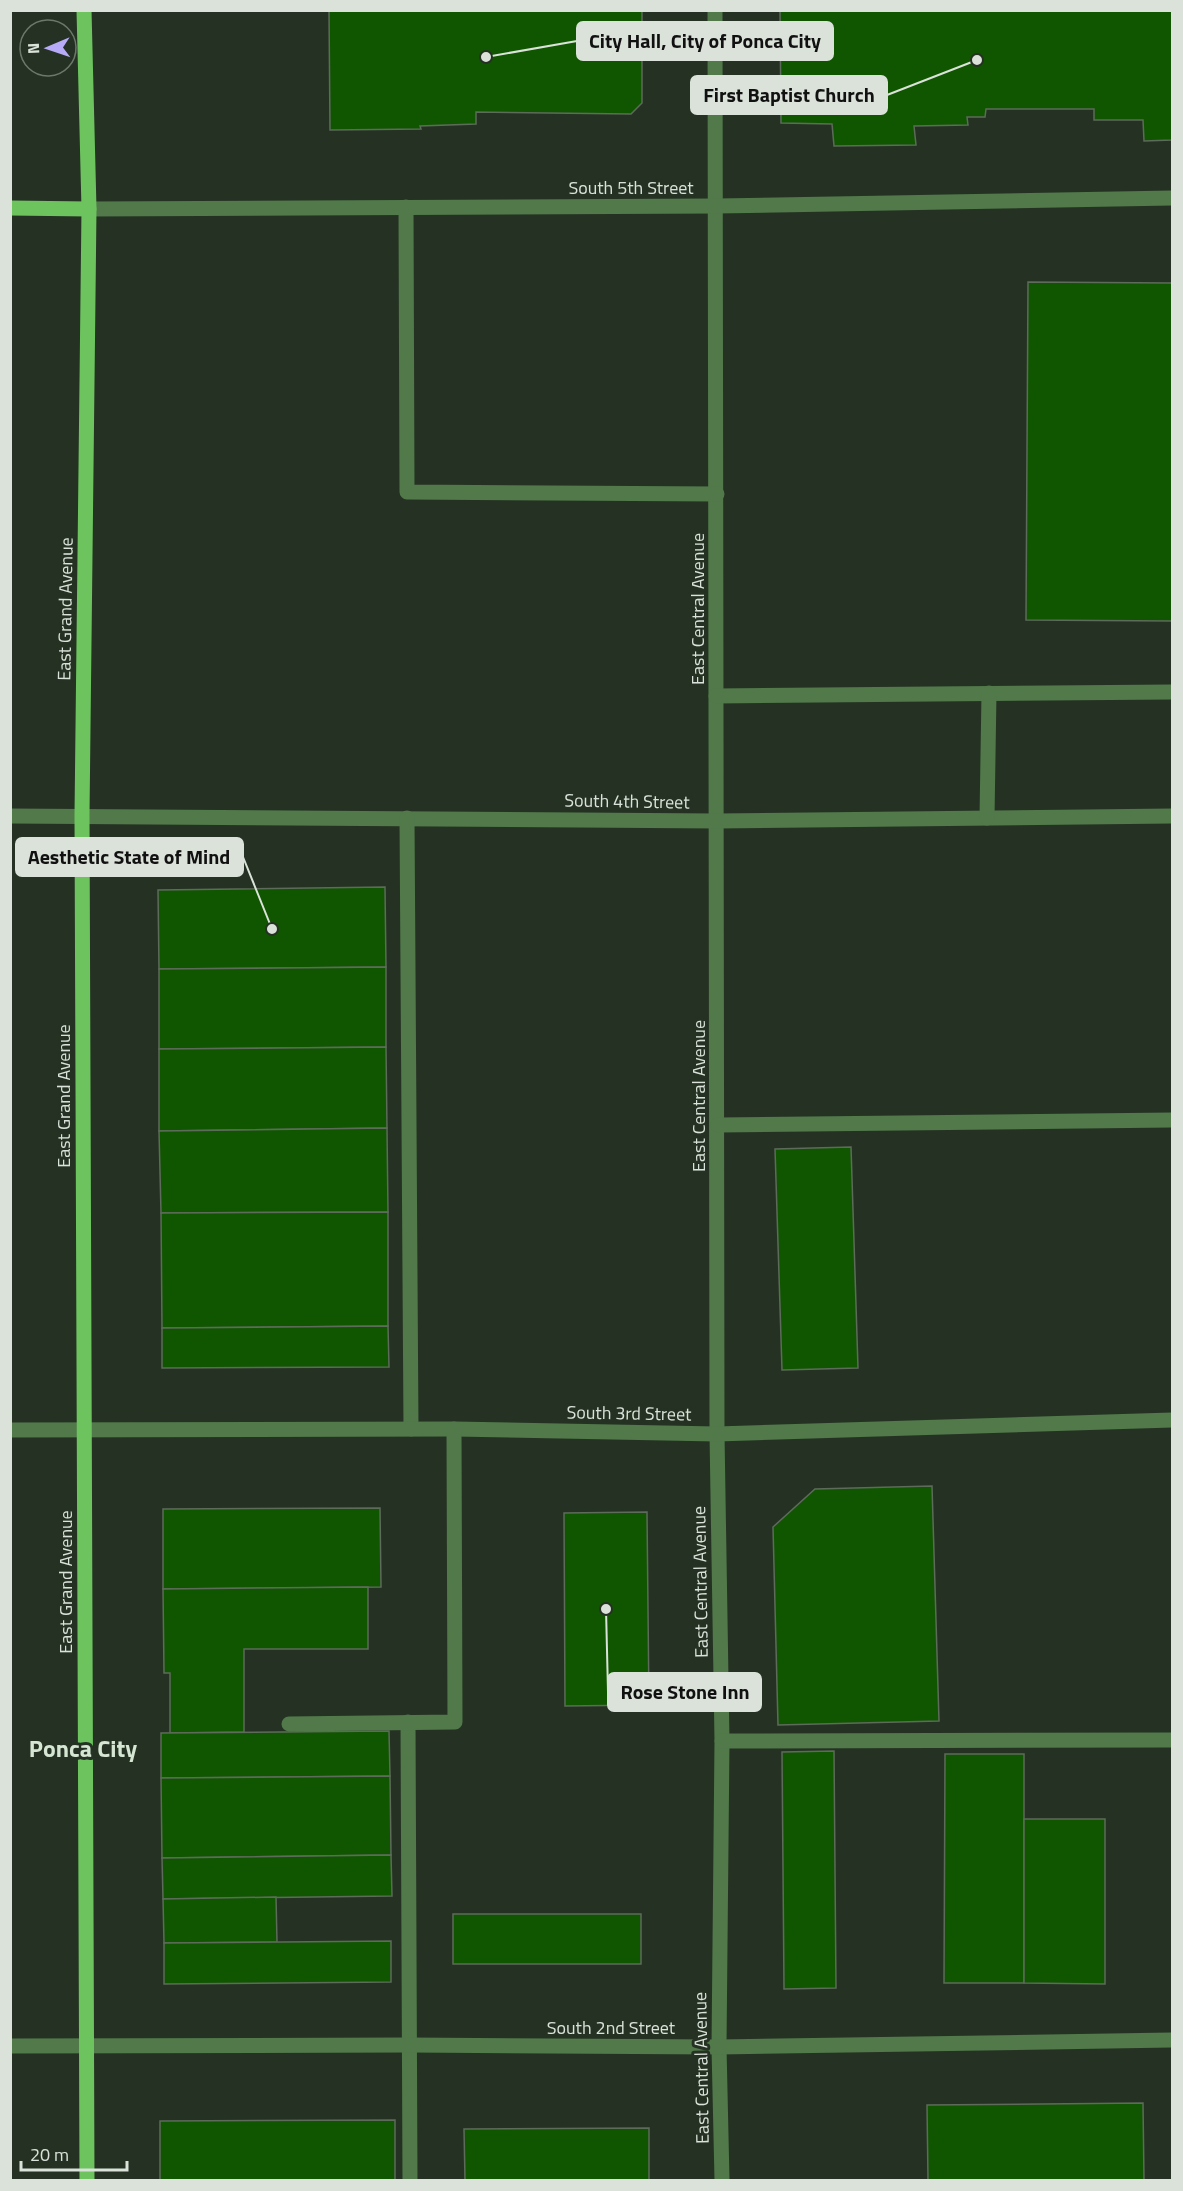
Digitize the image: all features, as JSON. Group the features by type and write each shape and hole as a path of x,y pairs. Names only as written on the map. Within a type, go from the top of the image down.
{"main road":[{"name":"East Grand Avenue","path":"84,10 89,209 82,815 87,2181"},
{"path":"10,208 89,209"}],"street":[{"name":"East Central Avenue","path":"715,10 717,1434 722,1741 719,2047 722,2181"},
{"name":"South 5th Street","path":"89,209 717,206 1173,198"},
{"path":"406,207 407,492 717,494"},
{"path":"716,696 1173,692"},
{"path":"987,818 989,693"},
{"name":"South 4th Street","path":"10,816 717,821 1173,816"},
{"path":"407,818 411,1429"},
{"path":"718,1125 1173,1120"},
{"name":"South 3rd Street","path":"10,1430 454,1429 717,1434 1173,1420"},
{"path":"289,1724 455,1722 454,1429"},
{"path":"408,1722 410,2181"},
{"path":"722,1741 1173,1740"},
{"name":"South 2nd Street","path":"10,2046 719,2047 1173,2040"}],"building":[{"path":"329,10 642,10 642,103 631,114 476,112 476,124 420,126 421,129 330,130"},
{"path":"780,10 1172,10 1172,140 1144,141 1143,120 1094,120 1094,109 986,109 985,117 967,117 968,125 914,126 916,145 834,146 832,124 781,123"},
{"path":"1028,282 1172,283 1172,621 1026,620"},
{"path":"385,887 386,967 159,969 158,890"},
{"path":"386,967 386,1047 159,1049 159,969"},
{"path":"386,1047 387,1128 159,1131 159,1049"},
{"path":"387,1128 388,1212 161,1213 159,1131"},
{"path":"851,1147 858,1368 782,1370 775,1149"},
{"path":"388,1212 388,1326 162,1328 161,1213"},
{"path":"388,1326 389,1367 162,1368 162,1328"},
{"path":"932,1486 939,1721 778,1725 773,1527 815,1489"},
{"path":"380,1508 381,1587 163,1589 163,1509"},
{"path":"647,1512 649,1705 565,1706 564,1513"},
{"path":"368,1587 368,1649 244,1649 244,1732 170,1733 170,1673 164,1673 163,1589"},
{"path":"389,1731 390,1776 161,1778 161,1733"},
{"path":"834,1751 836,1988 784,1989 782,1752"},
{"path":"945,1754 1024,1754 1024,1983 944,1983"},
{"path":"390,1776 391,1855 162,1858 161,1778"},
{"path":"1024,1819 1105,1819 1105,1984 1024,1983"},
{"path":"391,1855 392,1896 163,1899 162,1858"},
{"path":"276,1897 277,1942 164,1943 163,1899"},
{"path":"453,1914 641,1914 641,1964 453,1964"},
{"path":"391,1941 391,1982 164,1984 164,1943"},
{"path":"1143,2103 1144,2180 928,2180 927,2105"},
{"path":"395,2120 395,2180 160,2180 160,2121"},
{"path":"649,2128 649,2180 465,2180 464,2129"}],"place":[{"name":"City Hall, City of Ponca City","path":"486,57"},
{"name":"First Baptist Church","path":"977,60"},
{"name":"Aesthetic State of Mind","path":"272,929"},
{"name":"Rose Stone Inn","path":"606,1609"}],"district":[{"name":"Ponca City","path":"83,1748"}]}
